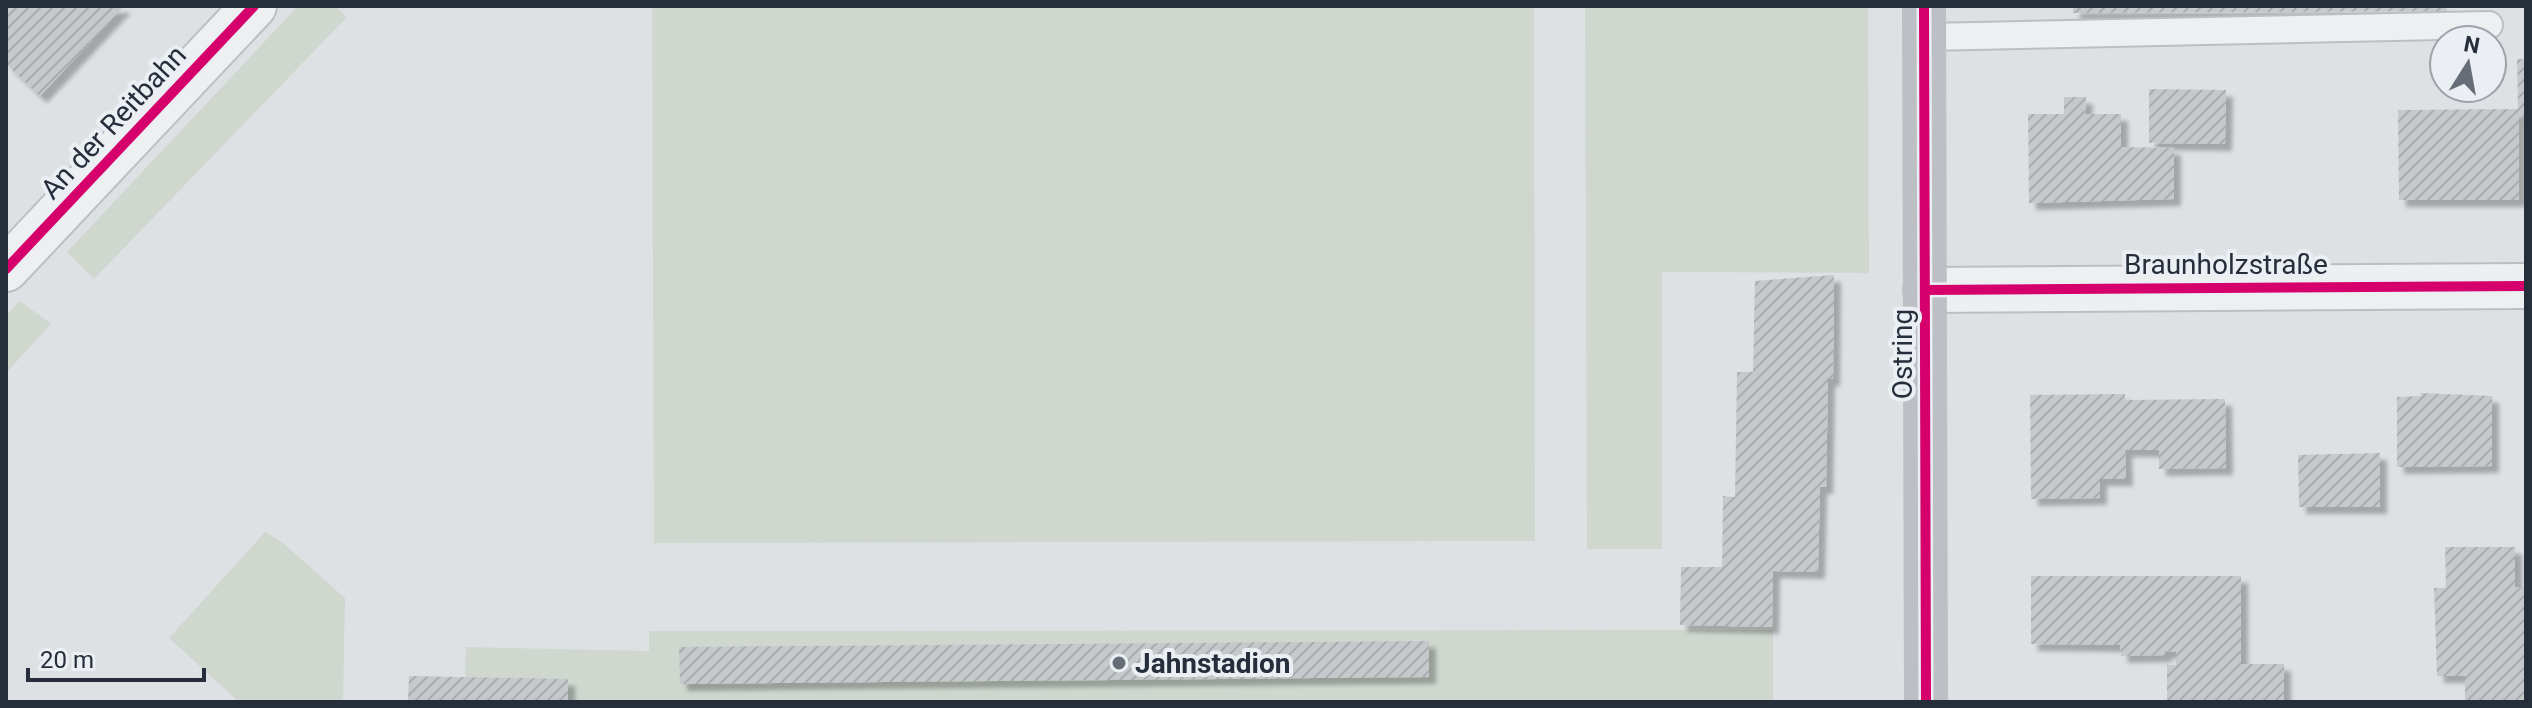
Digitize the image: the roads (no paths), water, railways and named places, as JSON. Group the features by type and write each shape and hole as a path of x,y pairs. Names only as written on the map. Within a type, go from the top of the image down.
{"street":[{"name":"An der Reitbahn","path":"6,269 254,6"},
{"name":"Ostring","path":"1924,22 1926,702"},
{"name":"Braunholzstraße","path":"1926,290 2526,286"}],"lane":[{"path":"1924,22 2428,25"}],"place":[{"name":"Jahnstadion","path":"1119,663"}]}
